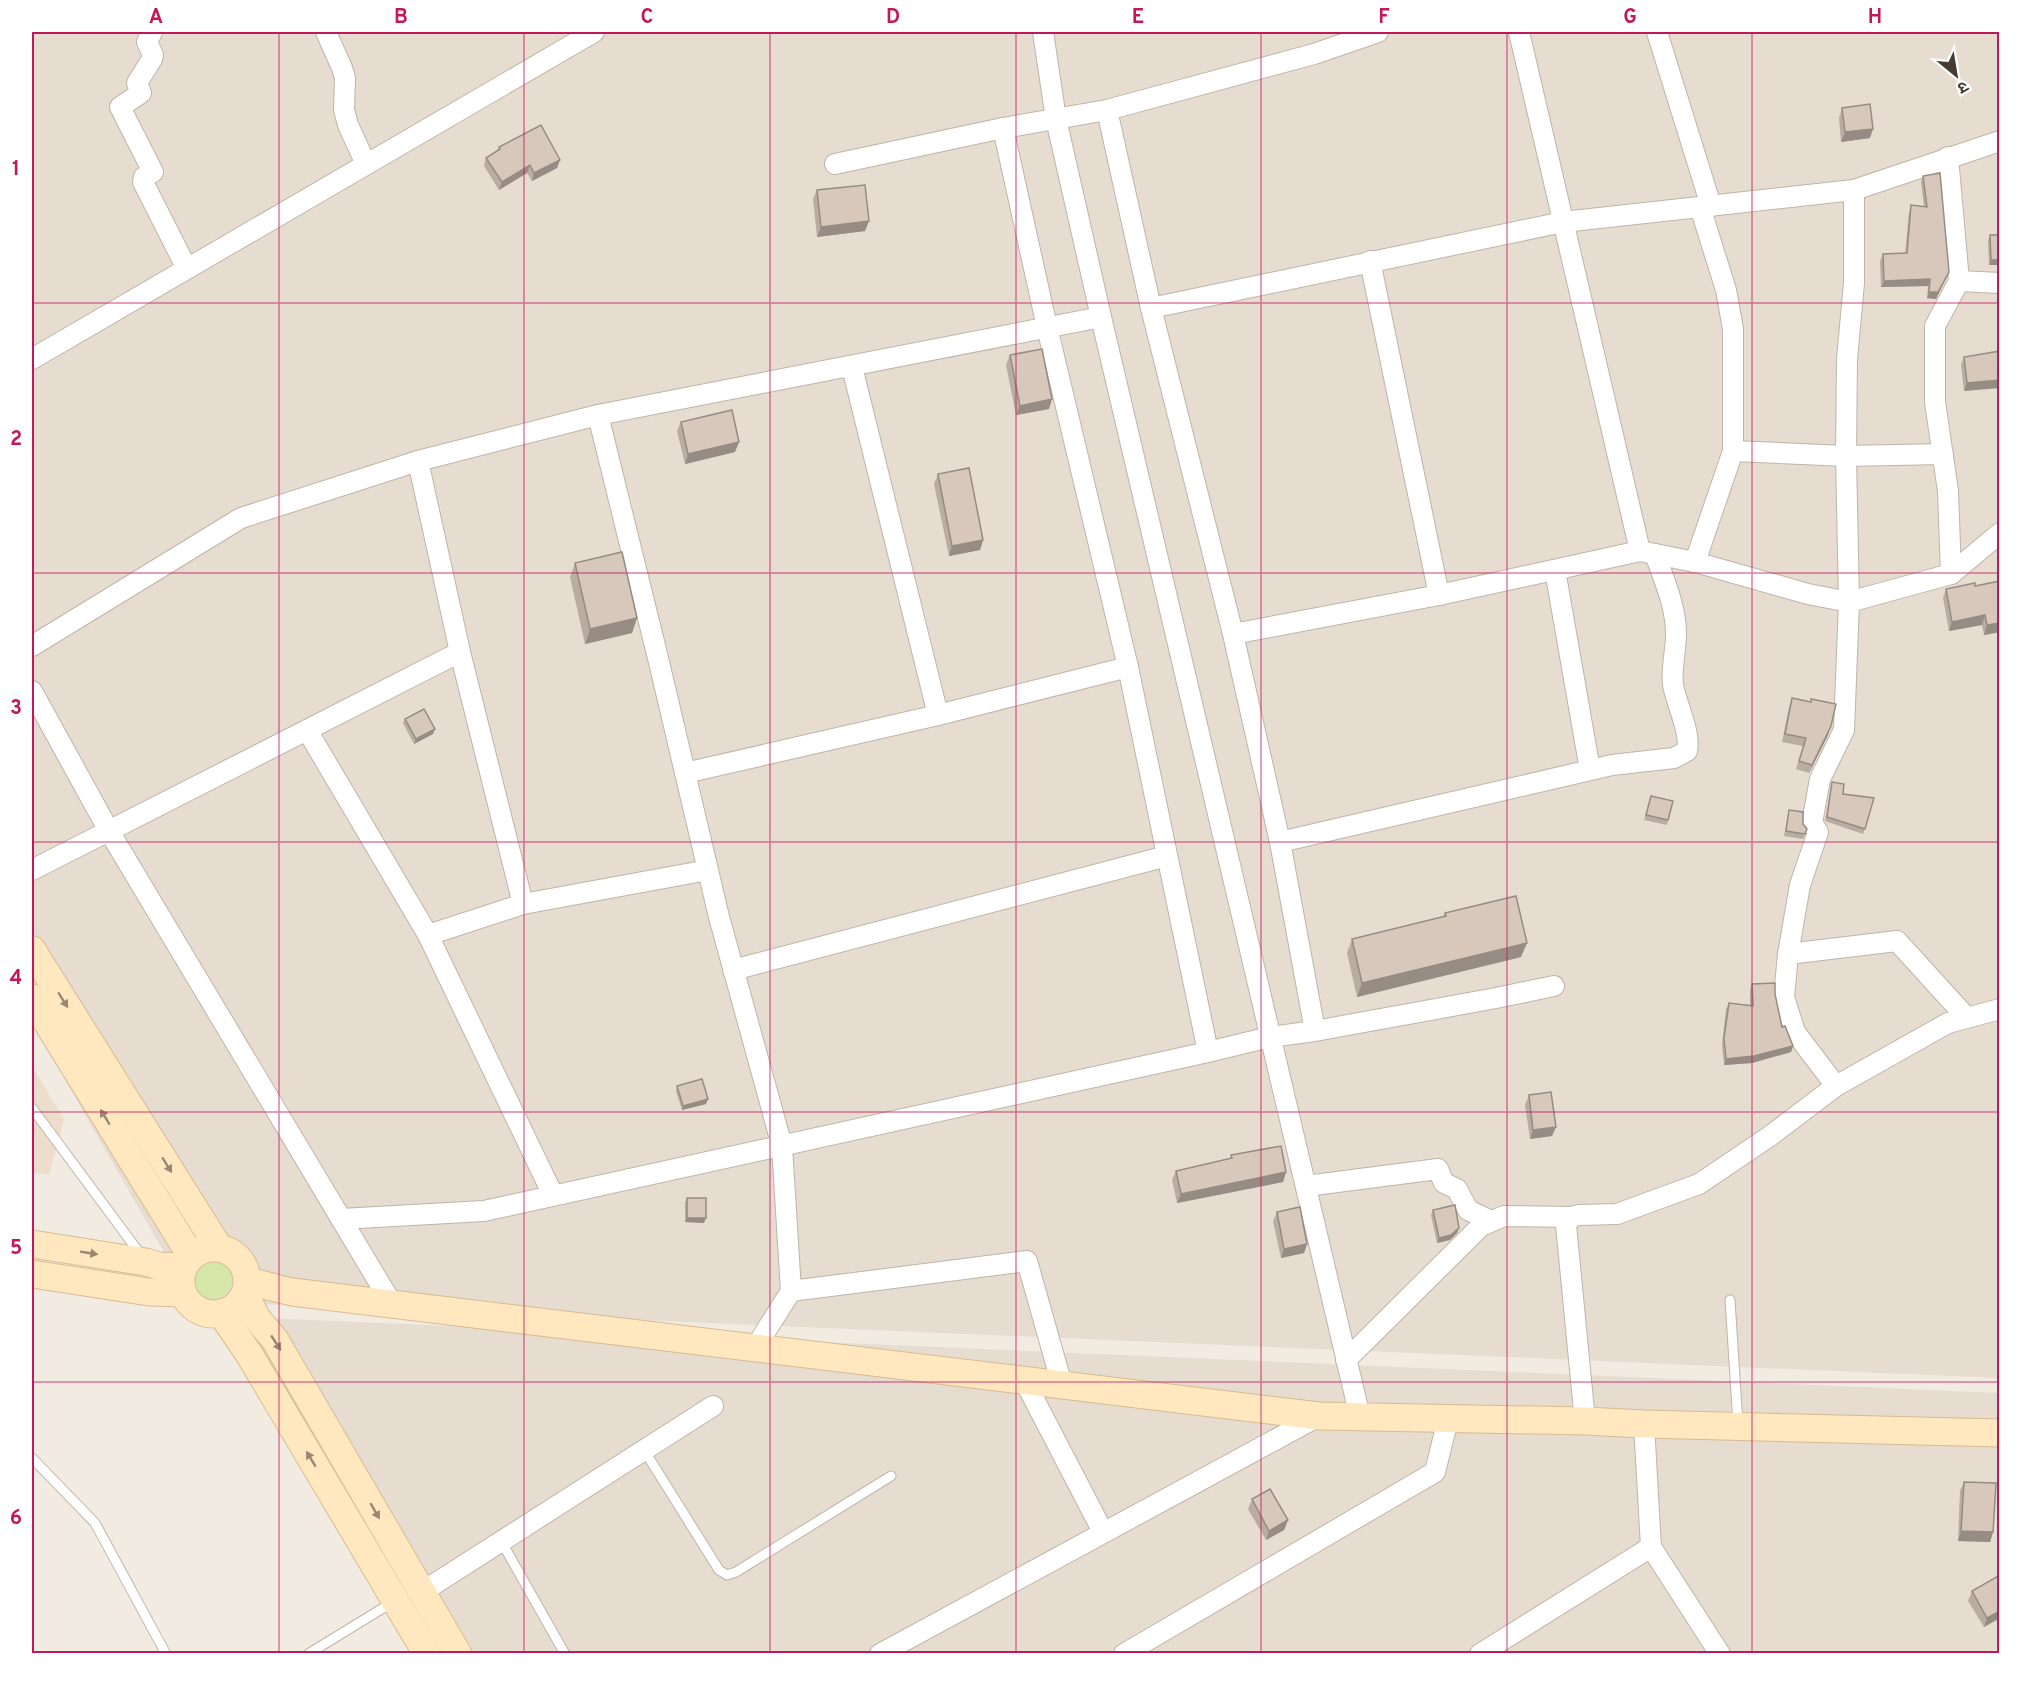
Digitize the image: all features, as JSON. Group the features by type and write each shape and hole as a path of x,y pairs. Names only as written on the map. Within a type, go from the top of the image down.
{"street":[{"path":"152,32 147,42 153,55 152,59 137,83 141,93 120,107 153,172 144,177 143,182 186,267"},
{"path":"326,32 345,78 345,110 348,125 366,164"},
{"path":"32,359 186,267 594,32"},
{"path":"1043,32 1056,118 1101,317 1360,1417"},
{"path":"835,164 1003,128 1107,111 1314,54 1378,32"},
{"path":"1280,842 1612,765 1674,758 1687,751 1690,740 1677,704 1673,681 1676,633 1674,611 1647,553 1563,222 1519,32"},
{"path":"1657,32 1706,206 1733,329 1733,451 1695,562"},
{"path":"1107,111 1151,308 1233,634 1280,842 1315,1031"},
{"path":"1003,128 1047,327 1128,667 1208,1052"},
{"path":"1151,308 1563,222 1846,191 1993,143"},
{"path":"1948,157 1959,281 1935,326 1935,402 1948,491 1951,574"},
{"path":"1836,1086 1795,1032 1784,997 1788,954 1800,885 1818,832 1812,823 1820,779 1844,730 1849,602 1834,455 1847,359 1854,283 1846,191"},
{"path":"1370,261 1439,595"},
{"path":"1959,281 2000,283"},
{"path":"32,645 241,518 418,461 598,415 1101,317"},
{"path":"852,367 938,715"},
{"path":"598,415 733,970 782,1146 791,1291 755,1348"},
{"path":"1733,451 1834,455 1943,454"},
{"path":"418,461 460,652 523,904"},
{"path":"1233,634 1647,553 1695,562 1802,592 1849,602 1951,574 2000,533"},
{"path":"1555,570 1590,770"},
{"path":"32,870 460,652"},
{"path":"685,773 938,715 1128,667"},
{"path":"32,691 109,831 392,1304"},
{"path":"307,730 428,935 553,1195"},
{"path":"733,970 1167,856"},
{"path":"428,935 523,904 708,870"},
{"path":"1788,954 1897,940 1967,1018"},
{"path":"32,950 219,1248"},
{"path":"340,1219 484,1211 1270,1037 1315,1031 1554,986"},
{"path":"32,998 186,1272 190,1304 200,1311 221,1313 237,1305 247,1288"},
{"path":"1346,1360 1481,1226 1504,1216 1571,1217 1617,1214 1699,1184 1770,1137 1836,1086 1948,1023 2000,1009"},
{"path":"1306,1186 1438,1169 1444,1183 1457,1189 1468,1210 1491,1221"},
{"path":"1571,1217 1566,1225 1585,1421"},
{"path":"32,1244 146,1262 186,1272"},
{"path":"32,1274 149,1292 186,1272 202,1249 219,1248 228,1250 239,1257 245,1268 247,1288 256,1317 275,1340 458,1653"},
{"path":"791,1291 1027,1261 1062,1385"},
{"path":"247,1288 1319,1416 2000,1433"},
{"path":"221,1313 249,1354 427,1653"},
{"path":"1024,1380 1104,1532"},
{"path":"422,1592 713,1406"},
{"path":"880,1653 1319,1416"},
{"path":"1124,1653 1435,1472 1448,1419"},
{"path":"1644,1424 1651,1547 1720,1653"},
{"path":"1480,1653 1501,1648 1651,1547"}],"lane":[{"path":"32,1108 146,1262"},
{"path":"1730,1300 1738,1427"},
{"path":"644,1450 719,1570 727,1575 736,1572 891,1476"},
{"path":"32,1458 95,1523 166,1653"},
{"path":"501,1541 565,1653"},
{"path":"308,1653 395,1601"}],"shaded area":[{"path":"32,32 1999,32 1999,1378 192,1301 32,1022"},
{"path":"32,1066 64,1120 49,1175 32,1172"},
{"path":"217,1316 1999,1393 1999,1653 418,1653"}],"green space":[{"path":"213,1261 226,1267 232,1280 226,1293 213,1299 200,1293 194,1280 200,1267"}],"building":[{"path":"1870,104 1873,129 1845,132 1842,108"},
{"path":"541,125 560,160 534,173 530,165 502,182 486,158 500,149 499,147"},
{"path":"1940,173 1949,272 1938,292 1929,292 1930,279 1884,281 1883,254 1907,253 1911,205 1927,207 1923,176"},
{"path":"865,185 869,221 821,227 817,190"},
{"path":"1990,235 2000,235 2000,260 1991,260"},
{"path":"1042,349 1052,399 1020,406 1010,355"},
{"path":"2000,351 2000,380 1967,383 1964,357"},
{"path":"732,410 739,442 688,454 681,422"},
{"path":"969,468 983,540 952,546 938,474"},
{"path":"622,552 637,618 590,629 575,563"},
{"path":"2000,581 2000,623 1987,625 1985,615 1952,622 1946,589"},
{"path":"1792,698 1836,704 1831,726 1812,765 1799,761 1806,738 1785,734"},
{"path":"424,709 435,729 416,739 405,719"},
{"path":"1832,782 1844,784 1843,794 1874,798 1865,829 1827,817"},
{"path":"1651,796 1673,801 1668,820 1646,815"},
{"path":"1789,810 1803,812 1803,824 1807,829 1805,834 1786,831"},
{"path":"1516,896 1527,943 1362,983 1352,939"},
{"path":"1775,983 1782,1027 1785,1026 1793,1046 1754,1056 1726,1059 1724,1038 1729,1003 1753,1006 1752,984"},
{"path":"702,1079 708,1099 683,1106 677,1086"},
{"path":"1551,1092 1556,1127 1533,1130 1529,1095"},
{"path":"1281,1146 1286,1172 1181,1194 1176,1171 1232,1158 1231,1155"},
{"path":"687,1198 706,1198 706,1218 687,1218"},
{"path":"1455,1205 1459,1228 1451,1235 1439,1238 1433,1210"},
{"path":"1300,1207 1307,1244 1284,1249 1277,1212"},
{"path":"1964,1482 1996,1483 1993,1532 1961,1531"},
{"path":"1270,1489 1288,1520 1269,1531 1252,1499"},
{"path":"2000,1575 2000,1611 1987,1618 1972,1591"}]}
